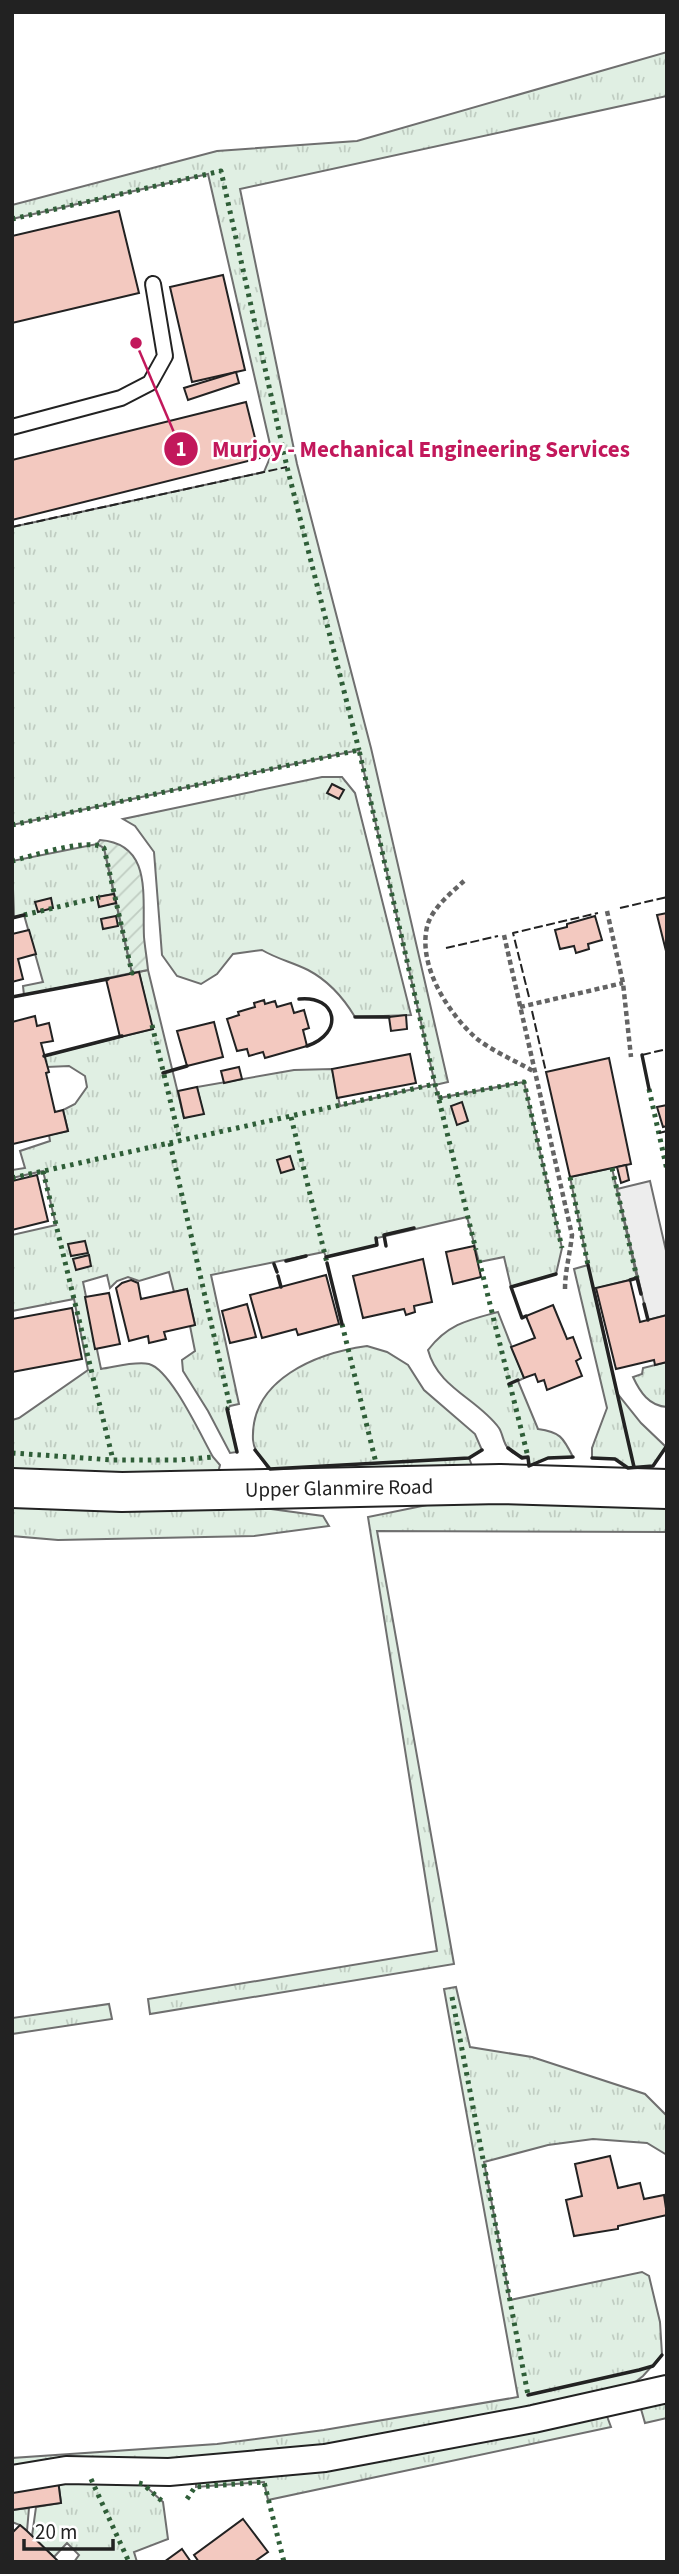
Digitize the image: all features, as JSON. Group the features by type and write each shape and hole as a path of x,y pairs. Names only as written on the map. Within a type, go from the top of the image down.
{"main road":[{"name":"Upper Glanmire Road","path":"12,1488 122,1492 500,1485 667,1489"}],"street":[{"path":"12,2479 66,2470 169,2472 325,2458 533,2419 667,2389"}],"lane":[{"path":"12,427 121,398 150,383 165,356 153,284"}],"path":[{"path":"464,881 442,901 427,926 426,953 434,979 454,1016 478,1040 533,1071"},
{"path":"607,911 623,983 631,1057"},
{"path":"504,935 572,1235 565,1271 565,1289"},
{"path":"520,1007 623,983"}],"green space":[{"path":"667,52 667,96 240,189 297,464 371,748 448,1082 435,1085 439,1098 524,1082 562,1248 556,1274 511,1287 504,1257 479,1262 467,1217 377,1238 377,1245 326,1257 324,1252 211,1275 239,1404 228,1409 237,1452 230,1453 183,1371 182,1360 195,1351 190,1326 195,1325 187,1289 174,1292 169,1272 139,1281 128,1277 117,1281 110,1288 107,1275 83,1282 101,1369 138,1363 149,1364 158,1369 176,1391 220,1465 218,1473 210,1477 12,1470 12,1420 19,1418 88,1370 74,1299 12,1311 12,1235 56,1225 43,1171 12,1178 12,1170 25,1168 20,1151 50,1141 49,1135 68,1131 63,1110 75,1104 87,1087 85,1076 69,1066 47,1067 44,1056 152,1029 139,972 148,970 184,1118 203,1113 197,1087 294,1070 332,1069 340,1106 435,1084 359,750 12,825 12,527 264,472 272,453 208,174 12,219 12,205 217,151 357,141"},
{"path":"322,777 342,777 355,793 411,1015 355,1017 323,979 262,950 233,954 217,974 201,984 177,976 162,955 154,852 135,826 123,819"},
{"path":"100,840 117,844 129,851 137,862 143,890 148,970 132,973 104,848 97,844"},
{"path":"97,844 104,848 114,894 97,897 99,906 116,903 132,973 24,995 23,986 43,982 24,915 14,917 12,861"},
{"path":"612,1168 637,1278 594,1289 617,1393 641,1423 666,1447 653,1466 628,1468 615,1459 592,1458 592,1448 607,1408 574,1269 588,1265 570,1177"},
{"path":"498,1312 524,1378 518,1381 538,1429 560,1437 573,1457 548,1458 529,1466 528,1457 517,1455 510,1450 499,1428 449,1384 433,1363 428,1350 443,1334 468,1321"},
{"path":"367,1346 387,1352 408,1365 424,1390 475,1434 482,1450 469,1458 474,1471 272,1477 253,1440 255,1419 263,1401 275,1385 308,1363 328,1355"},
{"path":"667,1362 667,1407 655,1404 646,1397 633,1377 642,1374 643,1368"},
{"path":"539,1501 667,1506 667,1532 377,1531 454,1964 150,2014 148,1999 437,1951 368,1517 427,1505"},
{"path":"12,1504 249,1506 323,1516 329,1526 254,1536 58,1540 12,1536"},
{"path":"456,1987 470,2047 532,2057 645,2094 667,2116 667,2155 647,2143 593,2139 548,2145 484,2162 510,2300 642,2272 649,2276 660,2322 662,2355 643,2376 625,2390 324,2449 12,2473 12,2458 217,2444 324,2430 518,2397 444,1989"},
{"path":"109,2004 112,2019 12,2034 12,2018"},
{"path":"667,2396 667,2418 645,2423 639,2402"},
{"path":"605,2411 611,2427 268,2500 264,2482 196,2487 196,2477"},
{"path":"58,2480 143,2484 163,2502 168,2539 134,2552 137,2562 74,2562 79,2555 67,2543 54,2557 32,2536 36,2507 61,2503"},
{"path":"29,2508 27,2531 12,2522 12,2510"}],"shaded area":[{"path":"650,1181 667,1255 667,1315 648,1320 617,1189"}],"building":[{"path":"119,211 139,293 12,323 12,236"},
{"path":"223,275 245,370 192,382 170,287"},
{"path":"236,372 239,383 188,400 184,388"},
{"path":"246,402 260,458 12,520 12,460"},
{"path":"332,784 344,790 339,799 327,793"},
{"path":"114,894 116,903 99,907 97,897"},
{"path":"51,898 53,908 38,912 35,902"},
{"path":"667,913 667,955 657,915"},
{"path":"116,916 118,926 103,929 101,919"},
{"path":"595,916 602,940 588,944 589,949 576,953 574,946 560,949 555,930"},
{"path":"29,930 36,954 18,959 23,979 12,982 12,934"},
{"path":"139,972 153,1029 120,1037 106,979"},
{"path":"264,1000 265,1004 275,1001 277,1007 291,1003 294,1013 304,1010 309,1028 303,1030 307,1046 265,1058 263,1052 249,1056 247,1049 237,1051 227,1019 239,1015 238,1012 255,1007 254,1003"},
{"path":"406,1015 407,1029 391,1031 389,1017"},
{"path":"35,1016 37,1026 49,1023 53,1041 41,1043 49,1072 46,1073 55,1112 63,1110 68,1131 13,1144 12,1022"},
{"path":"214,1022 223,1057 187,1066 177,1031"},
{"path":"410,1054 416,1083 337,1098 332,1069"},
{"path":"609,1058 631,1164 570,1177 546,1072"},
{"path":"239,1067 242,1079 224,1083 221,1071"},
{"path":"197,1087 204,1114 184,1118 178,1091"},
{"path":"462,1102 468,1121 457,1125 451,1106"},
{"path":"667,1105 667,1126 663,1127 657,1107"},
{"path":"290,1156 294,1169 281,1173 277,1160"},
{"path":"626,1165 629,1180 621,1183 617,1167"},
{"path":"37,1175 48,1221 12,1230 12,1181"},
{"path":"85,1241 88,1253 71,1256 68,1244"},
{"path":"474,1246 481,1277 453,1284 446,1252"},
{"path":"89,1255 91,1266 76,1270 73,1259"},
{"path":"423,1259 432,1302 414,1306 415,1312 406,1315 404,1309 363,1318 353,1276"},
{"path":"326,1275 339,1324 298,1335 296,1329 262,1338 250,1295"},
{"path":"131,1280 138,1283 141,1299 187,1289 195,1325 164,1332 166,1339 149,1343 148,1336 129,1341 116,1288"},
{"path":"630,1280 640,1322 667,1315 667,1362 655,1365 654,1360 616,1369 596,1288"},
{"path":"109,1293 120,1344 95,1349 85,1297"},
{"path":"247,1304 256,1337 230,1343 222,1311"},
{"path":"553,1305 567,1339 573,1337 581,1358 576,1361 582,1376 547,1390 544,1380 538,1382 535,1374 524,1378 511,1347 535,1338 526,1316"},
{"path":"72,1308 82,1359 12,1372 12,1319"},
{"path":"610,2156 618,2188 640,2183 644,2199 664,2195 667,2215 618,2226 618,2229 574,2236 566,2200 582,2196 575,2164"},
{"path":"58,2480 61,2503 12,2510 12,2486"},
{"path":"243,2519 268,2552 254,2562 199,2562 194,2555"},
{"path":"20,2525 59,2562 12,2562 12,2533"},
{"path":"182,2549 191,2562 164,2562"}],"hedge":[{"path":"12,219 221,171 287,467 359,750"},
{"path":"12,825 359,750 476,1250"},
{"path":"12,861 73,846 96,845 104,848 132,973 136,972"},
{"path":"24,915 100,897"},
{"path":"152,1025 180,1141"},
{"path":"439,1098 524,1082 562,1248"},
{"path":"12,1178 435,1084"},
{"path":"649,1089 667,1170"},
{"path":"291,1117 327,1263"},
{"path":"170,1143 230,1406 227,1409"},
{"path":"612,1168 637,1278"},
{"path":"43,1171 113,1460"},
{"path":"570,1177 588,1265"},
{"path":"479,1260 528,1457"},
{"path":"342,1324 376,1463"},
{"path":"12,1453 113,1460 213,1457"},
{"path":"452,1997 528,2395"},
{"path":"91,2479 129,2562"},
{"path":"187,2499 195,2487 264,2482 284,2562"},
{"path":"139,2483 163,2502"}],"fence":[{"path":"12,527 287,467"},
{"path":"620,908 667,897"},
{"path":"529,997 513,933 598,913"},
{"path":"446,948 498,936"},
{"path":"532,1011 546,1072"},
{"path":"642,1055 667,1049"},
{"path":"659,1133 667,1131"}],"wall":[{"path":"12,918 24,915"},
{"path":"12,997 108,979"},
{"path":"299,999 312,999 322,1003 332,1016 327,1033 307,1046"},
{"path":"355,1017 389,1017"},
{"path":"44,1056 122,1036"},
{"path":"642,1055 649,1089"},
{"path":"163,1073 187,1066"},
{"path":"386,1246 384,1235 414,1228"},
{"path":"326,1257 377,1245 376,1238"},
{"path":"286,1261 306,1256"},
{"path":"327,1263 342,1324"},
{"path":"274,1264 277,1272"},
{"path":"588,1265 634,1467"},
{"path":"526,1316 522,1318 511,1287 556,1274"},
{"path":"278,1276 281,1287"},
{"path":"630,1280 637,1278 641,1294"},
{"path":"644,1304 648,1320"},
{"path":"509,1384 518,1380"},
{"path":"227,1409 237,1452"},
{"path":"592,1458 615,1459 628,1468 653,1466 666,1447"},
{"path":"508,1448 522,1458 528,1457 529,1466 548,1458 573,1457"},
{"path":"255,1450 270,1469 469,1458 482,1450"},
{"path":"528,2395 653,2366 662,2355"}],"place":[{"name":"Murjoy - Mechanical Engineering Services","path":"136,343"}]}
